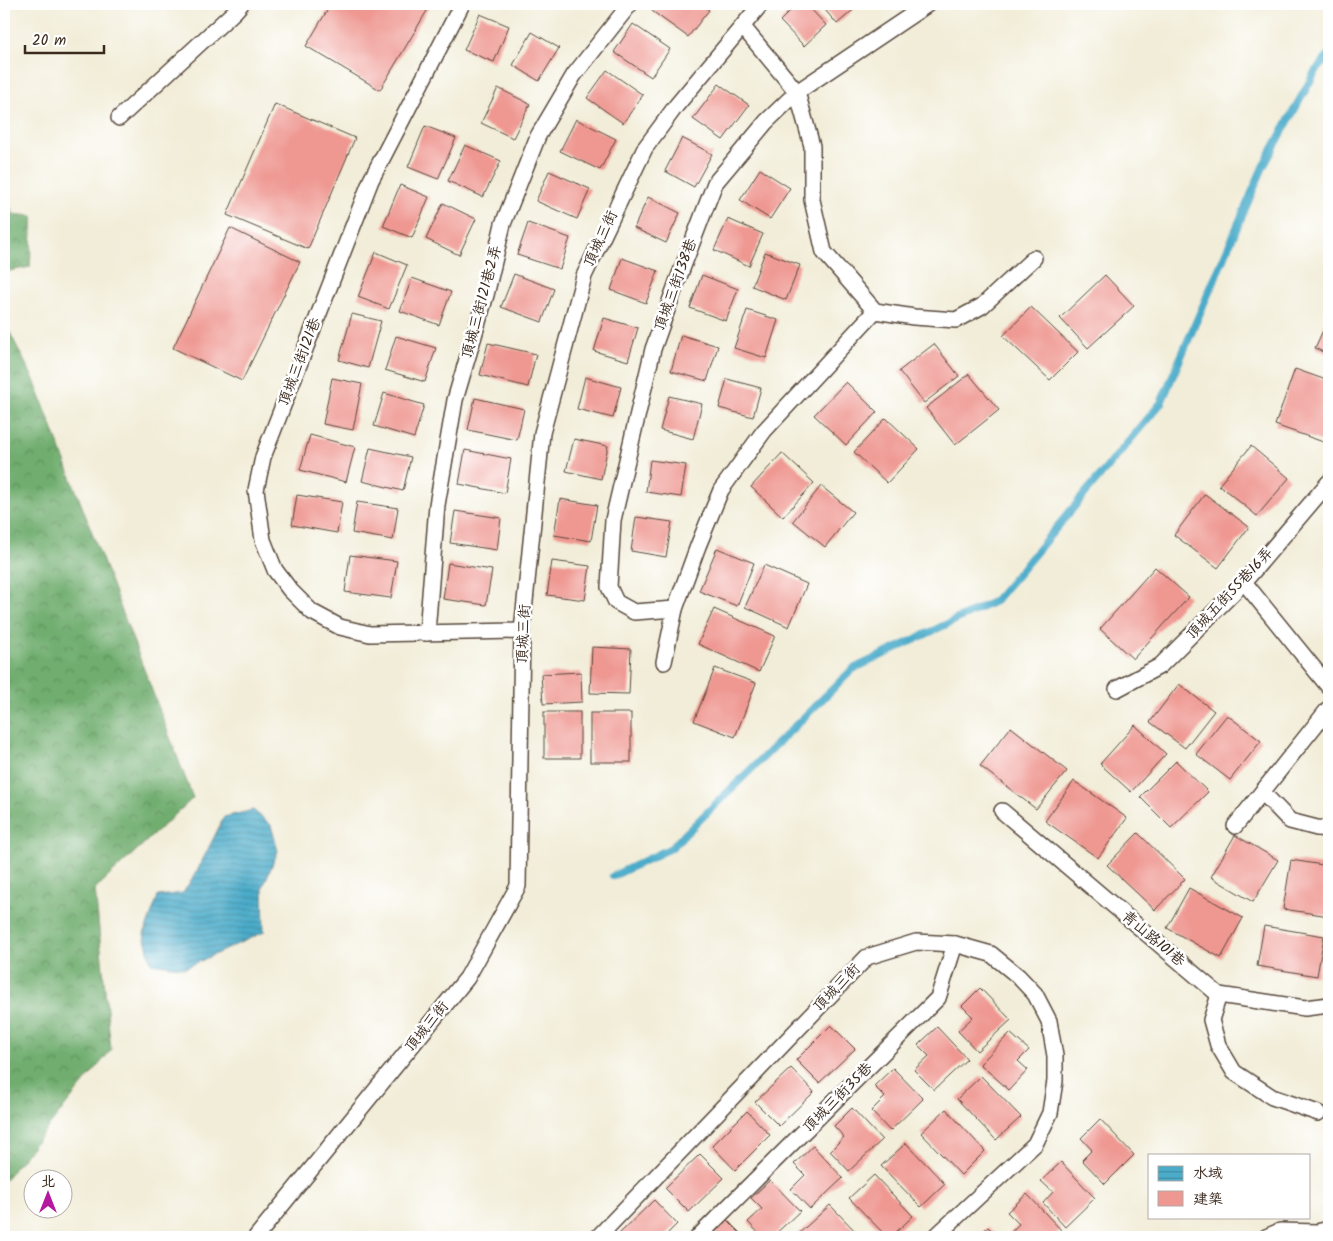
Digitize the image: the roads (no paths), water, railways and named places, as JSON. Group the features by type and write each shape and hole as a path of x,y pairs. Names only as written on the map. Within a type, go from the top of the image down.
{"lane":[{"path":"119,118 241,4"},
{"name":"頂城三街121巷","path":"462,4 370,180 263,457 256,490 262,540 275,570 290,590 312,612 340,627 370,634 522,631"},
{"name":"頂城三街121巷2弄","path":"427,633 437,506 455,400 486,296 503,224 538,136 574,75 630,4"},
{"name":"頂城三街","path":"256,1237 467,978 518,886 522,631 542,433 584,276 645,148 676,106 761,4"},
{"name":"頂城三街138巷","path":"675,609 634,612 616,602 609,587 613,520 652,349 716,183 766,122 797,92 928,4"},
{"path":"743,27 797,92 812,146 812,200 824,252 875,311 914,317 956,320 982,306 1034,258"},
{"path":"664,662 675,609 721,490 764,431 875,311"},
{"name":"頂城五街55巷16弄","path":"1117,689 1160,666 1244,582 1329,482"},
{"path":"1244,582 1329,687"},
{"path":"1235,826 1329,708"},
{"path":"1262,793 1290,821 1329,829"},
{"name":"青山路101巷","path":"1002,811 1219,995"},
{"name":"頂城三街","path":"598,1237 867,957 916,942 955,944 991,954 1018,976 1035,994 1049,1021 1055,1056 1055,1081 1050,1113 1035,1144 935,1237"},
{"name":"頂城三街35巷","path":"698,1237 938,998 955,944"},
{"path":"1318,1113 1272,1097 1234,1072 1218,1045 1211,1020 1219,995 1305,1008 1329,1005"},
{"path":"1266,1237 1280,1231 1317,1232 1329,1229"}],"water":[{"path":"253,810 271,825 278,851 263,887 264,932 185,968 151,963 144,934 158,896 183,893 198,869 224,817"}],"waterway":[{"path":"613,876 671,848 853,669 995,601 1161,403 1263,167 1315,72 1329,56"}]}
